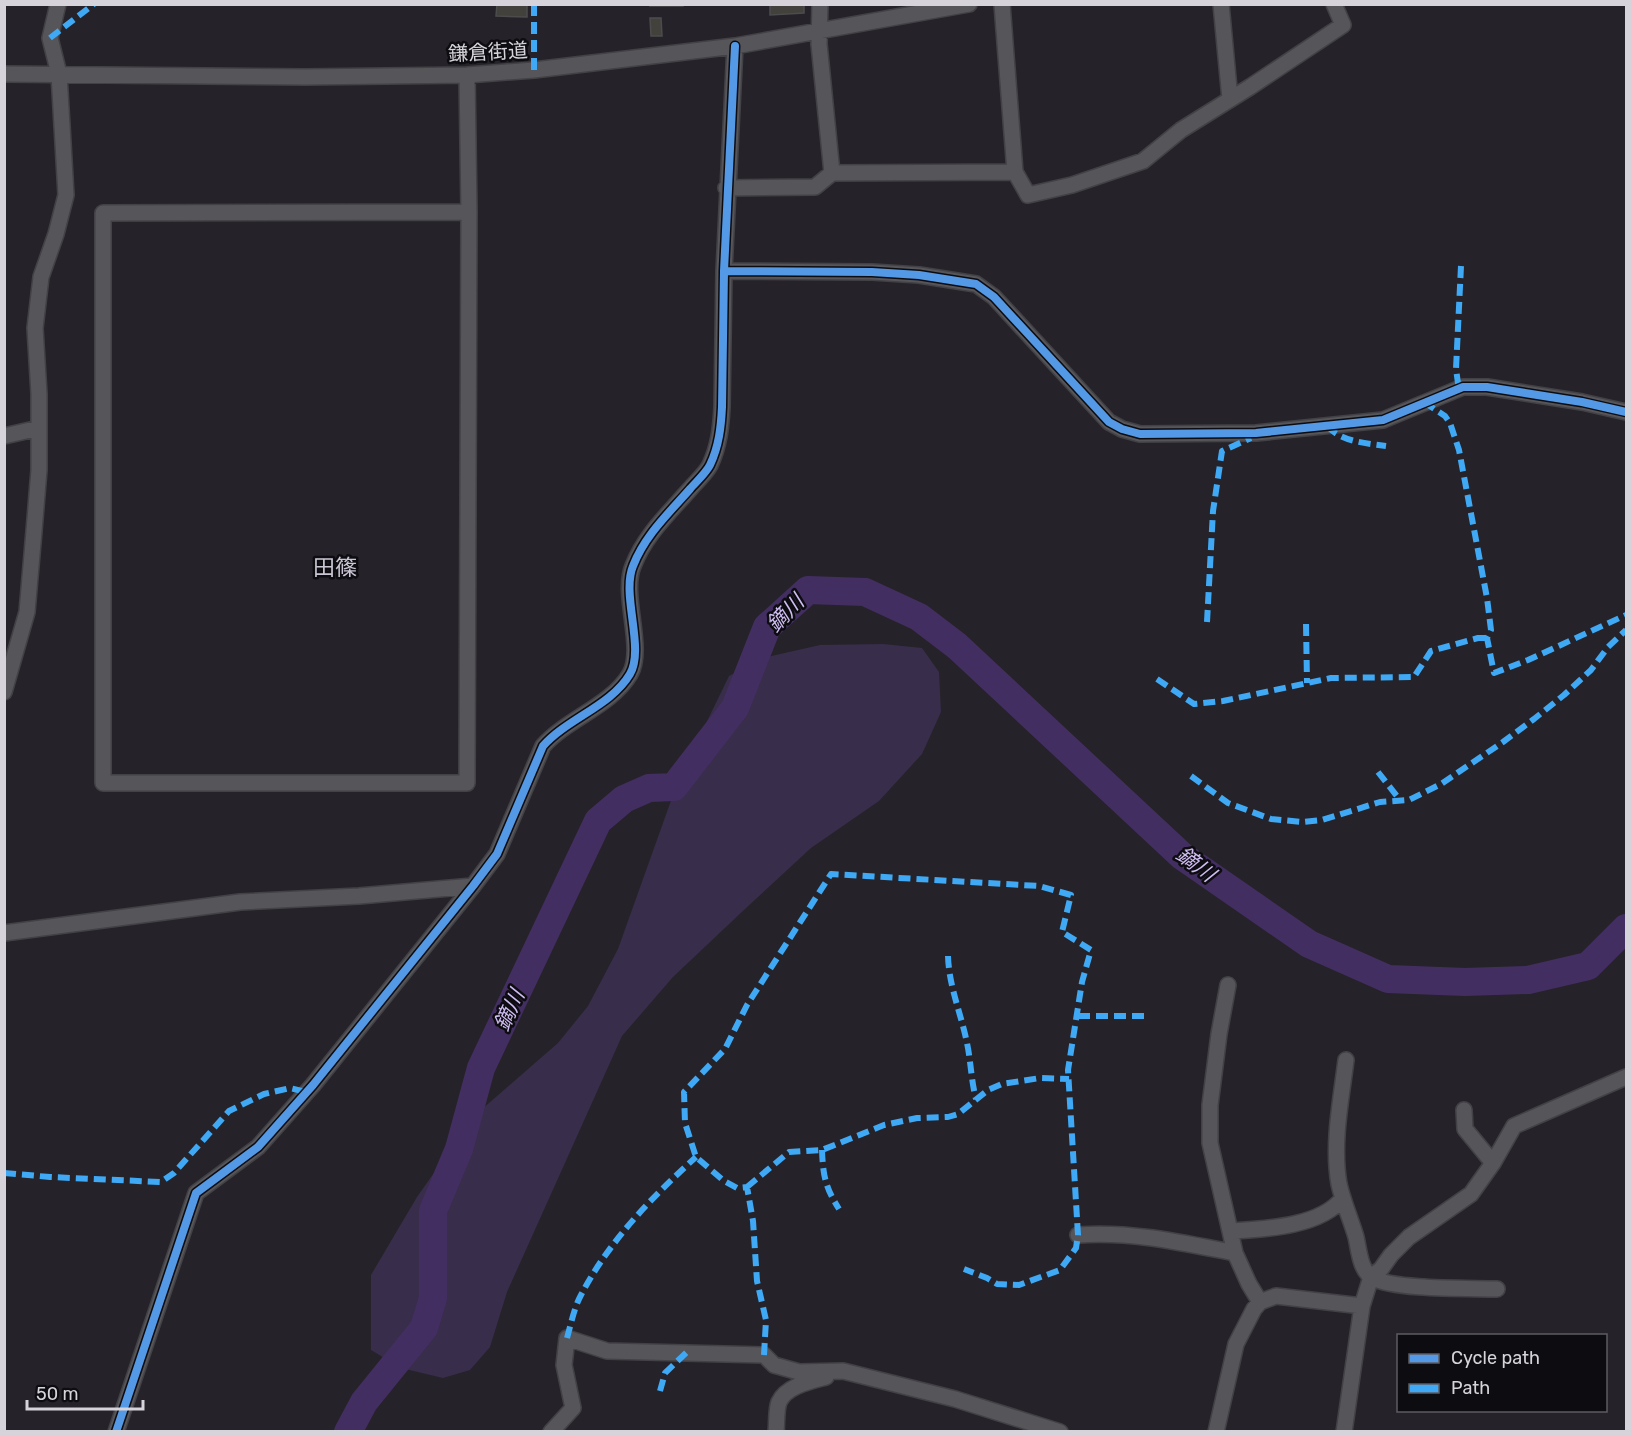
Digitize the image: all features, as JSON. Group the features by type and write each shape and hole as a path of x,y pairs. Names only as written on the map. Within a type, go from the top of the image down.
{"street":[{"path":"4,692 27,612 39,471 35,328 41,277 56,234 66,195 59,74 50,38 58,4"},
{"path":"820,4 818,32 832,173"},
{"name":"鎌倉街道","path":"4,74 305,77 467,75 534,70 735,46 969,4"},
{"path":"1002,4 1015,172 1028,195 1072,185 1143,161 1181,130 1343,25 1334,4"},
{"path":"1221,4 1230,99"},
{"path":"116,1431 196,1193 258,1147 313,1085 497,854 543,746 556,732 605,700 620,687 631,672 636,656 631,600 632,568 645,540 710,466 720,439 726,188 735,46"},
{"path":"467,75 469,212 467,783 103,783 103,213 469,212"},
{"path":"726,188 815,187 832,173 1015,172"},
{"path":"723,271 872,272 919,275 976,284 994,297 1109,422 1122,429 1140,434 1256,433 1383,420 1463,387 1487,387 1582,402 1626,412"},
{"path":"4,436 39,428"},
{"path":"4,933 240,902 358,896 473,886"},
{"path":"1228,985 1210,1105 1210,1143 1235,1253 1260,1302"},
{"path":"1346,1060 1338,1129 1338,1174 1362,1263 1371,1277 1385,1283 1438,1288 1497,1289"},
{"path":"1344,1431 1362,1306 1371,1277 1382,1269 1391,1255 1409,1237 1471,1194 1493,1163 1514,1126 1626,1077"},
{"path":"1464,1110 1466,1129 1493,1163"},
{"path":"1230,1231 1286,1226 1318,1216 1338,1204 1343,1198"},
{"path":"1078,1234 1143,1236 1235,1253"},
{"path":"1216,1431 1236,1344 1260,1302 1276,1296 1362,1306"},
{"path":"551,1431 573,1408 564,1365 567,1338 607,1351 765,1355 774,1365 799,1372 843,1371 955,1399 1060,1431"},
{"path":"776,1431 779,1403 783,1396 793,1388 843,1371"}],"shaded area":[{"path":"883,644 922,648 939,672 941,712 922,754 879,801 811,848 745,909 673,977 622,1036 507,1292 490,1347 470,1370 443,1378 401,1368 371,1350 371,1275 417,1197 474,1116 558,1043 588,1006 618,949 678,781 729,676 767,657 820,645"}],"building":[{"path":"497,4 527,4 527,17 496,16"},
{"path":"650,4 683,4 683,6 650,6"},
{"path":"770,4 804,4 804,13 770,15"},
{"path":"650,18 661,18 662,36 651,36"}],"waterway":[{"name":"鏑川","path":"348,1432 364,1402 424,1328 433,1298 433,1211 459,1149 481,1068 598,821 624,799 649,788 674,787 735,708 767,627 808,590 865,592 919,617 957,646 1182,856 1309,944 1388,979 1465,982 1528,980 1588,966 1626,928"}],"marked path":[{"path":"50,38 94,4"},
{"path":"534,4 534,70"},
{"path":"1461,266 1456,369 1458,383 1463,387"},
{"path":"1424,402 1445,416 1450,423 1459,450 1487,598 1491,630 1487,638 1494,673 1626,615"},
{"path":"1327,426 1347,439 1386,446"},
{"path":"1207,622 1213,511 1222,451 1251,438"},
{"path":"1306,624 1307,683"},
{"path":"1191,776 1228,803 1271,819 1302,822 1322,820 1380,802 1409,800 1441,784 1534,719 1591,670 1608,647 1626,630"},
{"path":"1157,679 1194,704 1223,701 1331,678 1414,677 1431,651 1478,638 1487,638"},
{"path":"1378,772 1400,800"},
{"path":"764,1355 766,1320 757,1281 753,1221 747,1187 737,1188 724,1181 696,1157 685,1123 684,1092 725,1049 747,1005 831,874 1039,886 1071,895 1062,932 1091,950 1082,982 1068,1070 1078,1235 1076,1248 1060,1270 1019,1285 997,1284 964,1269"},
{"path":"948,956 953,989 967,1043 976,1099"},
{"path":"1078,1016 1148,1016"},
{"path":"747,1187 789,1152 822,1150 884,1125 917,1118 948,1117 958,1114 988,1090 1002,1084 1040,1078 1069,1079"},
{"path":"4,1173 161,1182 174,1173 229,1111 264,1094 290,1088 306,1092"},
{"path":"822,1150 826,1181 839,1209"},
{"path":"567,1338 579,1300 605,1256 632,1221 696,1157"},
{"path":"660,1391 665,1373 687,1352"}],"cycle path":[{"path":"116,1432 196,1193 258,1147 313,1085 473,886 497,854 543,746 564,727 612,695 630,674 635,650 630,591 633,566 651,534 708,468 716,451 719,436 722,407 724,271 735,46"},
{"path":"724,271 872,272 919,275 976,284 994,297 1109,422 1122,429 1140,434 1256,433 1383,420 1463,387 1487,387 1582,402 1626,412"}],"district":[{"name":"田篠","path":"335,567"}]}
